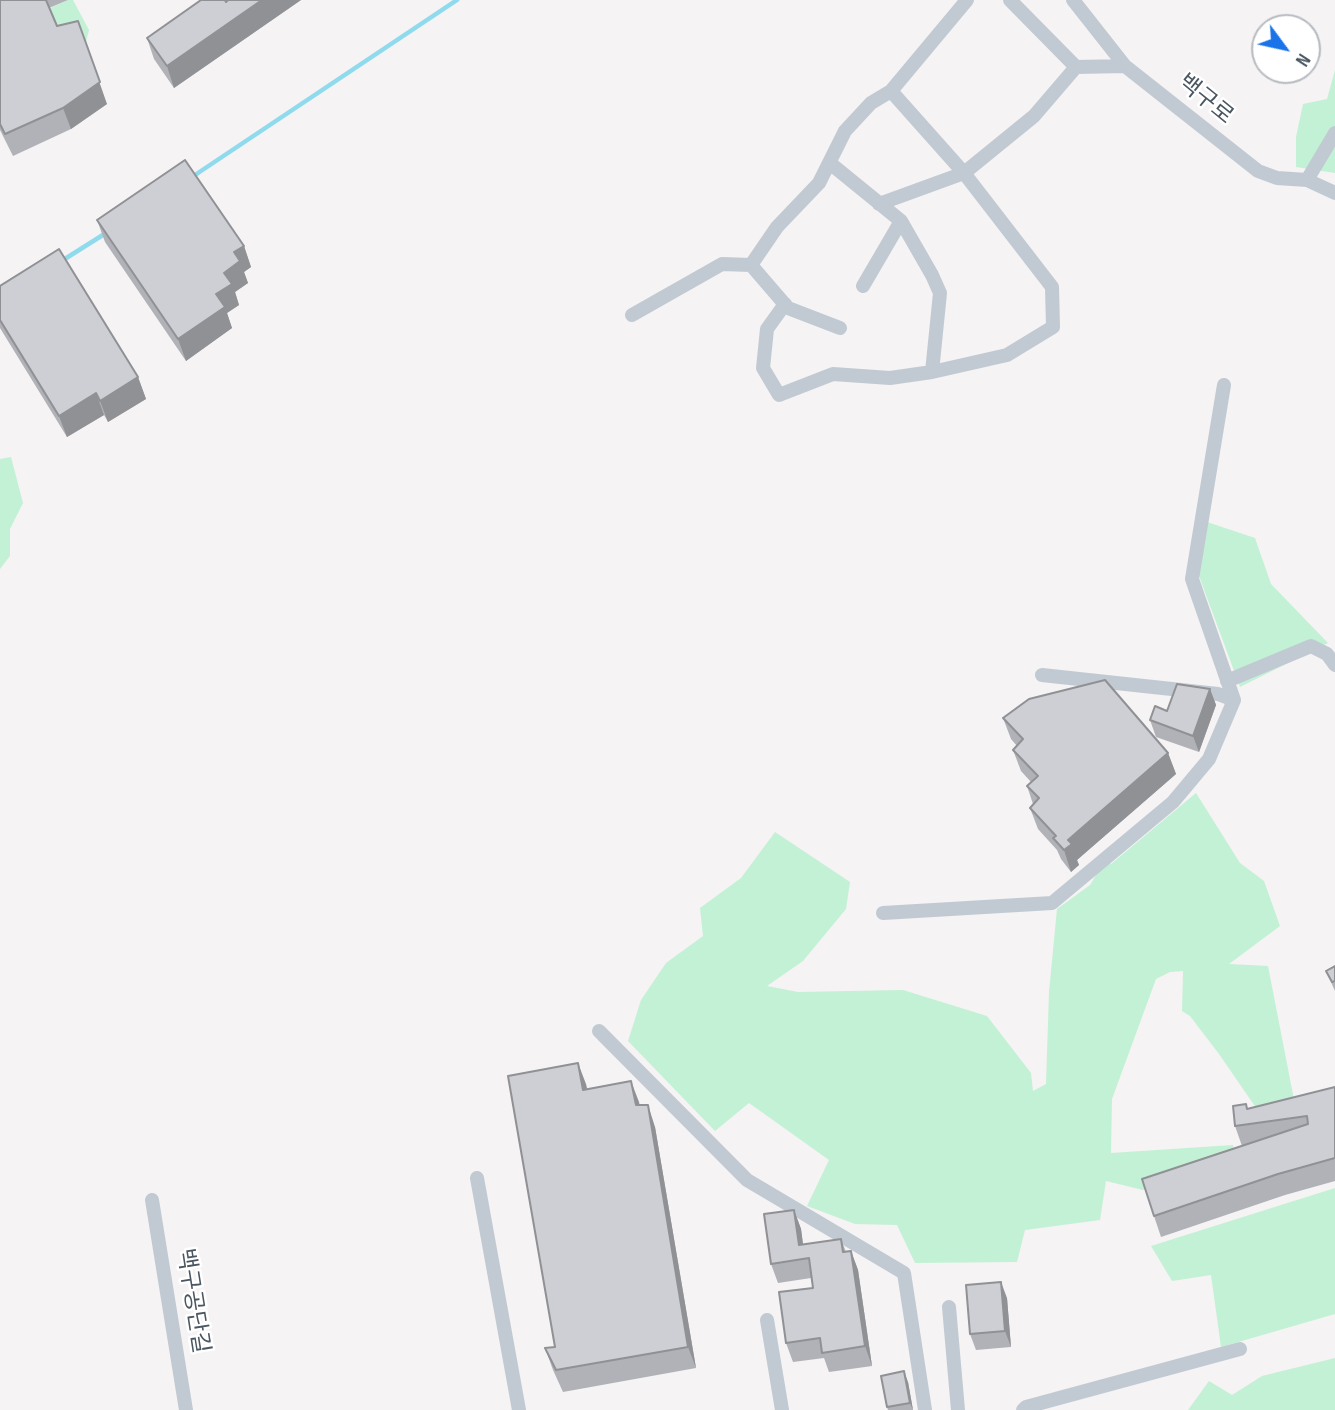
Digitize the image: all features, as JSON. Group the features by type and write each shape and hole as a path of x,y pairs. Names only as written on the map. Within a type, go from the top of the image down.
{"street":[{"path":"751,265 777,227 820,183 845,131 871,103 891,91 967,0"},
{"path":"1010,0 1076,67 1125,66"},
{"name":"백구로","path":"1073,0 1125,66 1258,171 1276,178 1307,180 1335,193"},
{"path":"879,204 964,173 1034,116 1076,67"},
{"path":"785,304 767,329 762,368 779,395 833,374 890,378 932,372 1007,355 1053,327 1052,287 964,173 891,91"},
{"path":"1307,180 1335,133"},
{"path":"831,163 901,220 940,293 932,372"},
{"path":"863,286 901,220"},
{"path":"632,315 722,264 751,265 788,308 840,328"},
{"path":"883,913 1052,903 1173,802 1209,759 1234,700 1192,579 1224,384"},
{"path":"1227,681 1311,646 1327,654 1335,665"},
{"path":"1041,675 1219,694 1234,700"},
{"path":"599,1031 747,1180 904,1273 925,1410"},
{"path":"477,1178 519,1410"},
{"name":"백구공단길","path":"152,1200 186,1410"},
{"path":"949,1307 958,1410"},
{"path":"767,1320 782,1410"},
{"path":"1023,1410 1026,1406 1240,1349"}],"green space":[{"path":"73,0 89,30 86,42 65,48 48,9"},
{"path":"1335,70 1335,173 1296,167 1296,137 1303,104 1327,99"},
{"path":"11,457 23,503 10,529 10,556 0,569 0,459"},
{"path":"1204,521 1255,538 1271,584 1328,643 1240,687 1199,576"},
{"path":"1196,793 1240,863 1264,881 1280,926 1229,964 1268,966 1296,1110 1261,1115 1219,1054 1190,1016 1182,1011 1183,971 1170,972 1156,979 1112,1099 1111,1153 1233,1145 1235,1162 1143,1190 1106,1181 1100,1220 1025,1230 1017,1262 915,1263 897,1225 855,1224 807,1206 829,1160 749,1103 715,1131 628,1041 641,1000 666,963 703,936 700,908 741,878 775,832 850,882 846,909 803,961 767,986 798,992 903,990 987,1016 1031,1073 1033,1091 1046,1084 1049,992 1057,909 1090,885 1105,860 1111,864"},
{"path":"1335,1188 1335,1314 1221,1347 1211,1275 1172,1281 1151,1246"},
{"path":"1335,1358 1335,1410 1188,1410 1209,1381 1232,1395 1262,1376"}],"building":[{"path":"0,0 46,0 57,26 78,21 100,82 63,108 5,134 0,124"},
{"path":"201,0 262,0 167,66 147,38"},
{"path":"185,160 244,246 234,252 240,261 224,273 232,284 216,294 225,307 178,339 97,220"},
{"path":"59,249 138,377 100,401 96,393 59,416 0,320 0,286"},
{"path":"1105,680 1168,753 1068,840 1072,844 1064,850 1053,838 1056,836 1030,808 1039,798 1027,786 1038,776 1013,750 1023,739 1003,718 1029,699"},
{"path":"1177,684 1210,689 1193,736 1150,720 1155,706 1167,711"},
{"path":"1335,966 1335,981 1332,982 1326,971"},
{"path":"578,1063 583,1090 631,1081 636,1105 648,1105 688,1347 556,1370 545,1348 555,1347 508,1076"},
{"path":"1335,1087 1335,1158 1278,1174 1154,1216 1142,1179 1308,1124 1307,1116 1235,1126 1233,1106 1246,1104 1247,1109"},
{"path":"794,1210 799,1245 841,1239 843,1252 851,1251 865,1346 822,1353 820,1338 786,1343 779,1292 813,1288 809,1258 771,1264 764,1214"},
{"path":"1001,1282 1005,1331 970,1334 966,1285"},
{"path":"904,1371 910,1403 887,1407 881,1376"}],"waterway":[{"path":"192,177 457,0"},
{"path":"60,262 106,233"}]}
